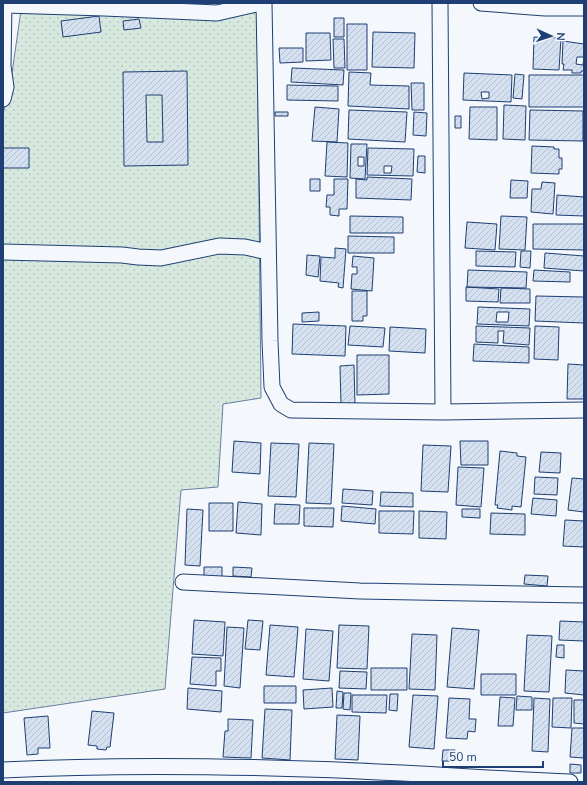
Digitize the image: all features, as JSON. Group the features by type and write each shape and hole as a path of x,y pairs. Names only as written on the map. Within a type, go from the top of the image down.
{"street":[{"path":"3,99 6,87 3,65 5,4 217,12 262,3 272,387 281,404 291,410 443,412 584,410"},
{"path":"440,3 443,412"},
{"path":"481,3 545,8 584,8"},
{"path":"3,252 122,255 162,258 219,246 245,247 268,252"},
{"path":"183,582 360,591 584,595"},
{"path":"3,770 121,766 246,767 359,771 570,782"}],"shaded area":[{"path":"22,3 257,3 261,398 223,404 218,487 181,490 165,689 3,713 3,114 11,80"}],"building":[{"path":"99,16 101,32 63,37 61,21"},
{"path":"334,18 344,18 344,37 334,37"},
{"path":"139,19 141,28 124,30 123,21"},
{"path":"347,24 367,24 367,70 347,70"},
{"path":"373,32 415,33 414,68 372,67"},
{"path":"306,33 330,33 331,60 306,61"},
{"path":"534,37 561,38 559,70 533,69"},
{"path":"333,39 344,39 345,68 334,68"},
{"path":"563,41 584,44 584,57 584,71 581,71 581,73 572,73 572,70 563,70 564,64 562,64","holes":["577,57 584,57 583,65 576,64"]},
{"path":"279,48 303,48 303,62 280,63"},
{"path":"292,68 344,70 343,85 291,82"},
{"path":"187,71 188,165 124,166 123,72","holes":["146,95 162,95 163,142 147,142"]},
{"path":"349,72 371,73 370,85 409,86 409,109 348,106"},
{"path":"464,73 512,75 511,102 463,100","holes":["481,92 489,92 489,98 482,99"]},
{"path":"515,74 524,75 522,99 513,98"},
{"path":"529,75 584,75 584,107 529,107"},
{"path":"411,83 424,83 424,110 412,110"},
{"path":"287,85 338,86 338,101 287,100"},
{"path":"504,105 526,106 525,140 503,139"},
{"path":"315,107 339,109 337,142 312,141"},
{"path":"470,107 497,107 497,140 469,139"},
{"path":"349,110 407,112 405,142 348,139"},
{"path":"530,110 583,111 583,141 529,140"},
{"path":"275,112 288,112 288,116 275,116"},
{"path":"414,112 427,113 426,136 413,135"},
{"path":"455,116 461,116 461,128 455,128"},
{"path":"327,142 348,143 347,177 325,176"},
{"path":"351,144 367,144 365,179 350,178","holes":["358,157 364,157 364,166 358,166"]},
{"path":"532,146 554,147 554,149 559,149 559,158 562,158 562,169 559,169 559,174 531,173"},
{"path":"3,148 29,148 29,168 3,168"},
{"path":"368,148 414,149 413,176 367,175","holes":["384,166 392,166 391,173 384,173"]},
{"path":"418,156 425,156 425,173 417,172"},
{"path":"367,177 412,179 411,200 356,198 356,179 367,180"},
{"path":"310,179 320,179 320,191 310,191"},
{"path":"334,179 348,179 347,209 339,209 339,216 330,215 330,207 326,207 327,195 334,195"},
{"path":"511,180 528,181 527,198 510,198"},
{"path":"542,182 555,183 553,214 531,212 532,189 541,189"},
{"path":"557,195 584,197 584,216 556,215"},
{"path":"350,216 403,217 403,233 350,233"},
{"path":"501,216 527,217 525,250 499,249"},
{"path":"467,222 497,224 495,250 465,248"},
{"path":"533,224 584,224 584,250 533,249"},
{"path":"348,236 394,237 394,253 348,253"},
{"path":"335,248 346,249 343,288 338,287 339,283 320,281 321,257 335,258"},
{"path":"476,251 516,252 515,267 476,266"},
{"path":"521,251 531,251 530,268 520,267"},
{"path":"545,253 584,256 584,271 544,268"},
{"path":"307,255 320,256 318,277 306,275"},
{"path":"353,256 374,258 372,291 351,289 352,274 357,274 357,267 352,267"},
{"path":"468,270 527,272 526,288 467,287"},
{"path":"534,270 570,272 570,282 533,281"},
{"path":"466,287 499,289 498,302 466,301"},
{"path":"501,288 530,289 530,303 500,303"},
{"path":"352,291 367,291 367,316 363,316 363,321 352,321"},
{"path":"536,296 584,297 584,323 535,321"},
{"path":"478,307 530,309 529,326 477,324","holes":["497,312 509,312 508,322 496,322"]},
{"path":"319,312 319,321 302,322 302,313"},
{"path":"293,324 346,326 345,356 292,354"},
{"path":"350,326 385,328 383,347 348,345"},
{"path":"476,326 530,328 529,345 503,343 504,331 498,331 498,343 476,342"},
{"path":"535,326 559,327 558,360 534,359"},
{"path":"390,327 426,329 425,353 389,351"},
{"path":"474,344 529,347 529,363 473,361"},
{"path":"357,355 389,355 389,394 357,395"},
{"path":"568,364 584,365 584,399 567,399"},
{"path":"354,365 355,405 341,405 340,366"},
{"path":"234,441 261,443 260,474 232,472"},
{"path":"460,441 488,441 488,465 461,465"},
{"path":"271,443 299,444 296,497 268,496"},
{"path":"309,443 334,444 331,504 306,503"},
{"path":"423,445 451,446 448,492 421,491"},
{"path":"500,451 517,453 517,456 526,457 521,507 512,506 512,510 497,508 498,505 495,505"},
{"path":"541,452 561,453 560,473 539,472"},
{"path":"458,467 484,468 481,507 456,505"},
{"path":"535,477 558,478 557,495 534,494"},
{"path":"572,478 584,479 584,512 568,510"},
{"path":"343,489 373,491 372,505 342,503"},
{"path":"381,492 413,493 413,507 380,506"},
{"path":"533,498 557,500 556,516 531,514"},
{"path":"238,502 262,504 261,535 236,533"},
{"path":"209,503 233,503 233,531 209,531"},
{"path":"275,504 300,505 299,524 274,524"},
{"path":"342,506 376,509 375,524 341,521"},
{"path":"304,508 334,508 333,527 304,526"},
{"path":"187,509 203,510 200,566 185,565"},
{"path":"462,509 480,509 480,518 462,517"},
{"path":"379,511 414,511 413,534 379,533"},
{"path":"419,511 447,512 446,539 419,538"},
{"path":"491,513 525,514 525,535 490,534"},
{"path":"565,520 584,521 584,547 563,546"},
{"path":"204,567 222,567 222,577 204,576"},
{"path":"233,567 252,568 251,577 233,576"},
{"path":"525,575 548,576 547,586 524,584"},
{"path":"194,620 225,622 223,656 192,654"},
{"path":"248,620 263,621 260,650 245,649"},
{"path":"560,621 584,622 584,641 559,640"},
{"path":"270,625 298,627 294,677 266,675"},
{"path":"339,625 369,626 367,669 337,668"},
{"path":"227,627 244,628 240,688 224,686"},
{"path":"452,628 479,630 474,689 447,687"},
{"path":"306,629 333,631 329,681 303,679"},
{"path":"412,634 437,635 435,690 409,689"},
{"path":"527,635 552,636 549,692 524,691"},
{"path":"557,645 564,645 564,658 556,657"},
{"path":"192,657 221,658 221,671 216,671 216,686 190,684"},
{"path":"371,668 407,668 407,690 371,690"},
{"path":"566,670 584,671 584,695 565,693"},
{"path":"340,671 367,672 366,689 339,688"},
{"path":"481,674 516,674 516,695 481,695"},
{"path":"264,686 296,686 296,703 264,703"},
{"path":"188,688 222,691 221,712 187,709"},
{"path":"332,688 333,707 304,709 303,690"},
{"path":"337,691 343,692 342,708 336,708"},
{"path":"344,693 351,693 350,710 343,709"},
{"path":"390,694 398,694 397,711 389,710"},
{"path":"352,695 387,695 386,713 352,712"},
{"path":"413,695 438,696 434,749 409,747"},
{"path":"517,696 532,697 532,710 516,710"},
{"path":"500,697 515,698 513,726 498,726"},
{"path":"449,698 470,699 469,719 476,719 475,732 468,731 467,739 446,738"},
{"path":"534,698 550,699 548,752 532,751"},
{"path":"553,698 572,698 571,728 552,727"},
{"path":"574,700 584,700 584,724 574,723"},
{"path":"265,709 292,710 290,760 262,758"},
{"path":"92,711 114,713 110,747 107,747 106,750 97,749 97,746 88,745"},
{"path":"337,715 360,716 358,760 335,759"},
{"path":"48,716 50,748 38,748 38,754 27,755 24,718"},
{"path":"228,719 253,720 251,758 223,757 225,731 228,731"},
{"path":"572,728 584,728 584,758 570,757"},
{"path":"443,750 455,750 455,761 442,761"},
{"path":"570,764 581,765 581,773 570,773"}]}
